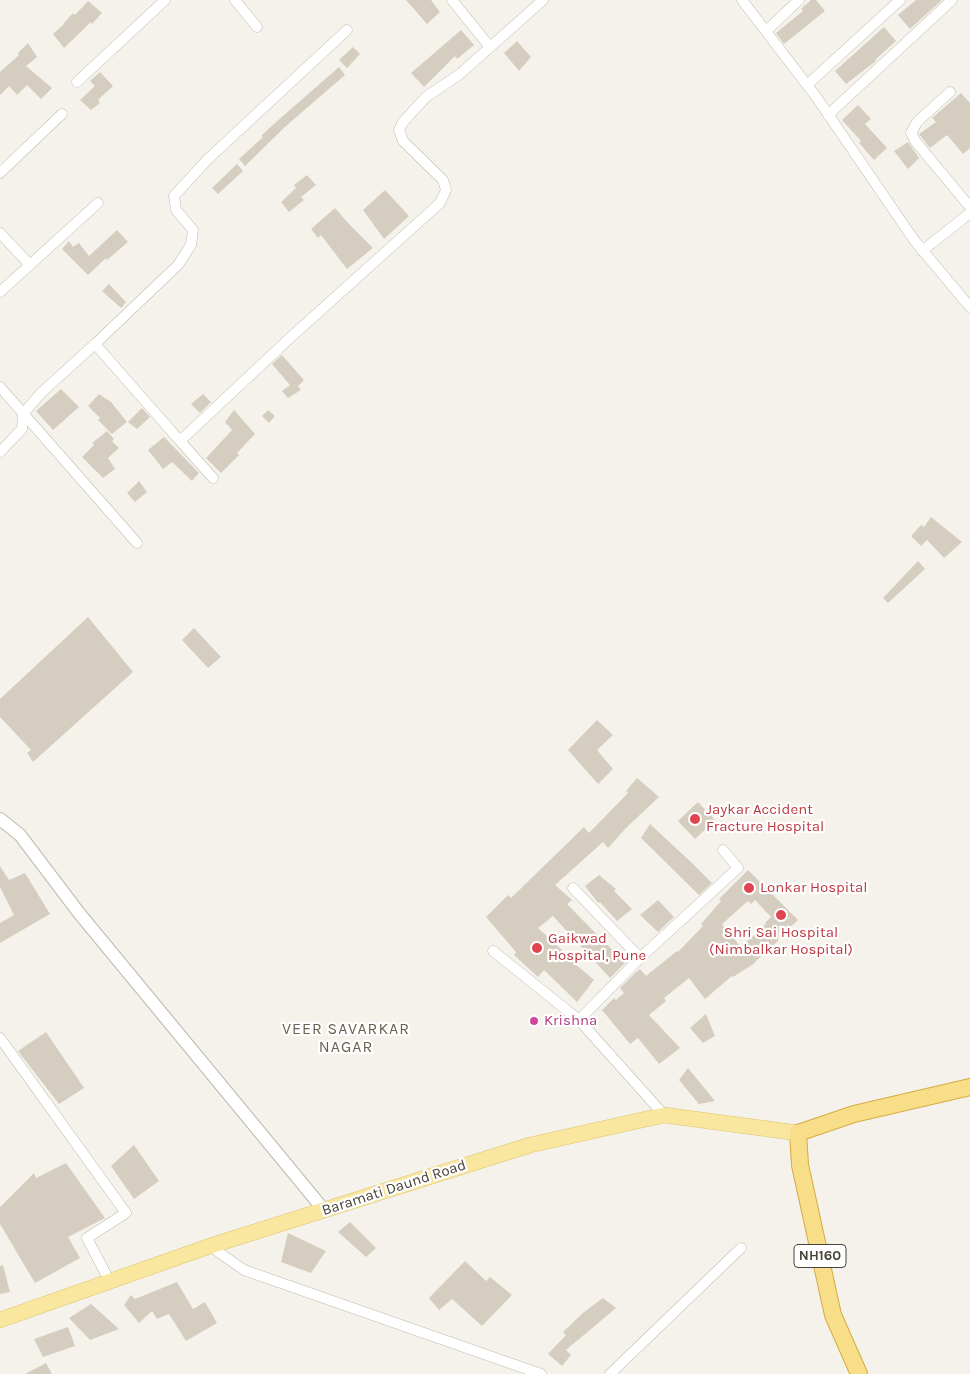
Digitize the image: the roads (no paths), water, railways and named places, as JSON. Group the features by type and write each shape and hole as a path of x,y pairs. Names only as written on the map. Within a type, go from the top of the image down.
{"highway":[{"path":"798,1133 854,1114 970,1087"},
{"name":"NH160","path":"798,1133 800,1165 833,1316 859,1374"}],"main road":[{"name":"Baramati Daund Road","path":"0,1320 210,1246 530,1145 664,1115 798,1133"}],"street":[{"path":"77,82 165,0"},
{"path":"235,0 257,27"},
{"path":"452,0 490,48"},
{"path":"180,441 276,351 440,203 446,190 443,180 403,141 399,130 403,122 426,97 460,74 543,0"},
{"path":"742,0 828,114 922,251 970,307"},
{"path":"766,31 799,0"},
{"path":"807,85 900,0"},
{"path":"828,114 952,0"},
{"path":"0,452 22,429 23,414 41,393 178,265 191,245 193,230 176,210 174,196 208,160 347,30"},
{"path":"950,92 917,122 912,133 916,142 970,207"},
{"path":"0,173 62,114"},
{"path":"0,292 98,203"},
{"path":"922,251 970,213"},
{"path":"0,233 30,265"},
{"path":"95,344 213,478"},
{"path":"0,387 137,543"},
{"path":"0,819 20,835 79,913 324,1210"},
{"path":"578,1020 640,958 738,868 723,850"},
{"path":"573,888 640,958"},
{"path":"493,951 578,1020 664,1115"},
{"path":"0,1038 126,1213 87,1238 110,1282"},
{"path":"210,1246 244,1270 541,1374"},
{"path":"610,1374 741,1248"}],"place":[{"name":"Jaykar Accident Fracture Hospital","path":"695,819"},
{"name":"Lonkar Hospital","path":"749,888"},
{"name":"Shri Sai Hospital (Nimbalkar Hospital)","path":"781,915"},
{"name":"Gaikwad Hospital, Pune","path":"537,948"},
{"name":"Krishna","path":"534,1021"}],"district":[{"name":"VEER SAVARKAR NAGAR","path":"346,1038"}]}
